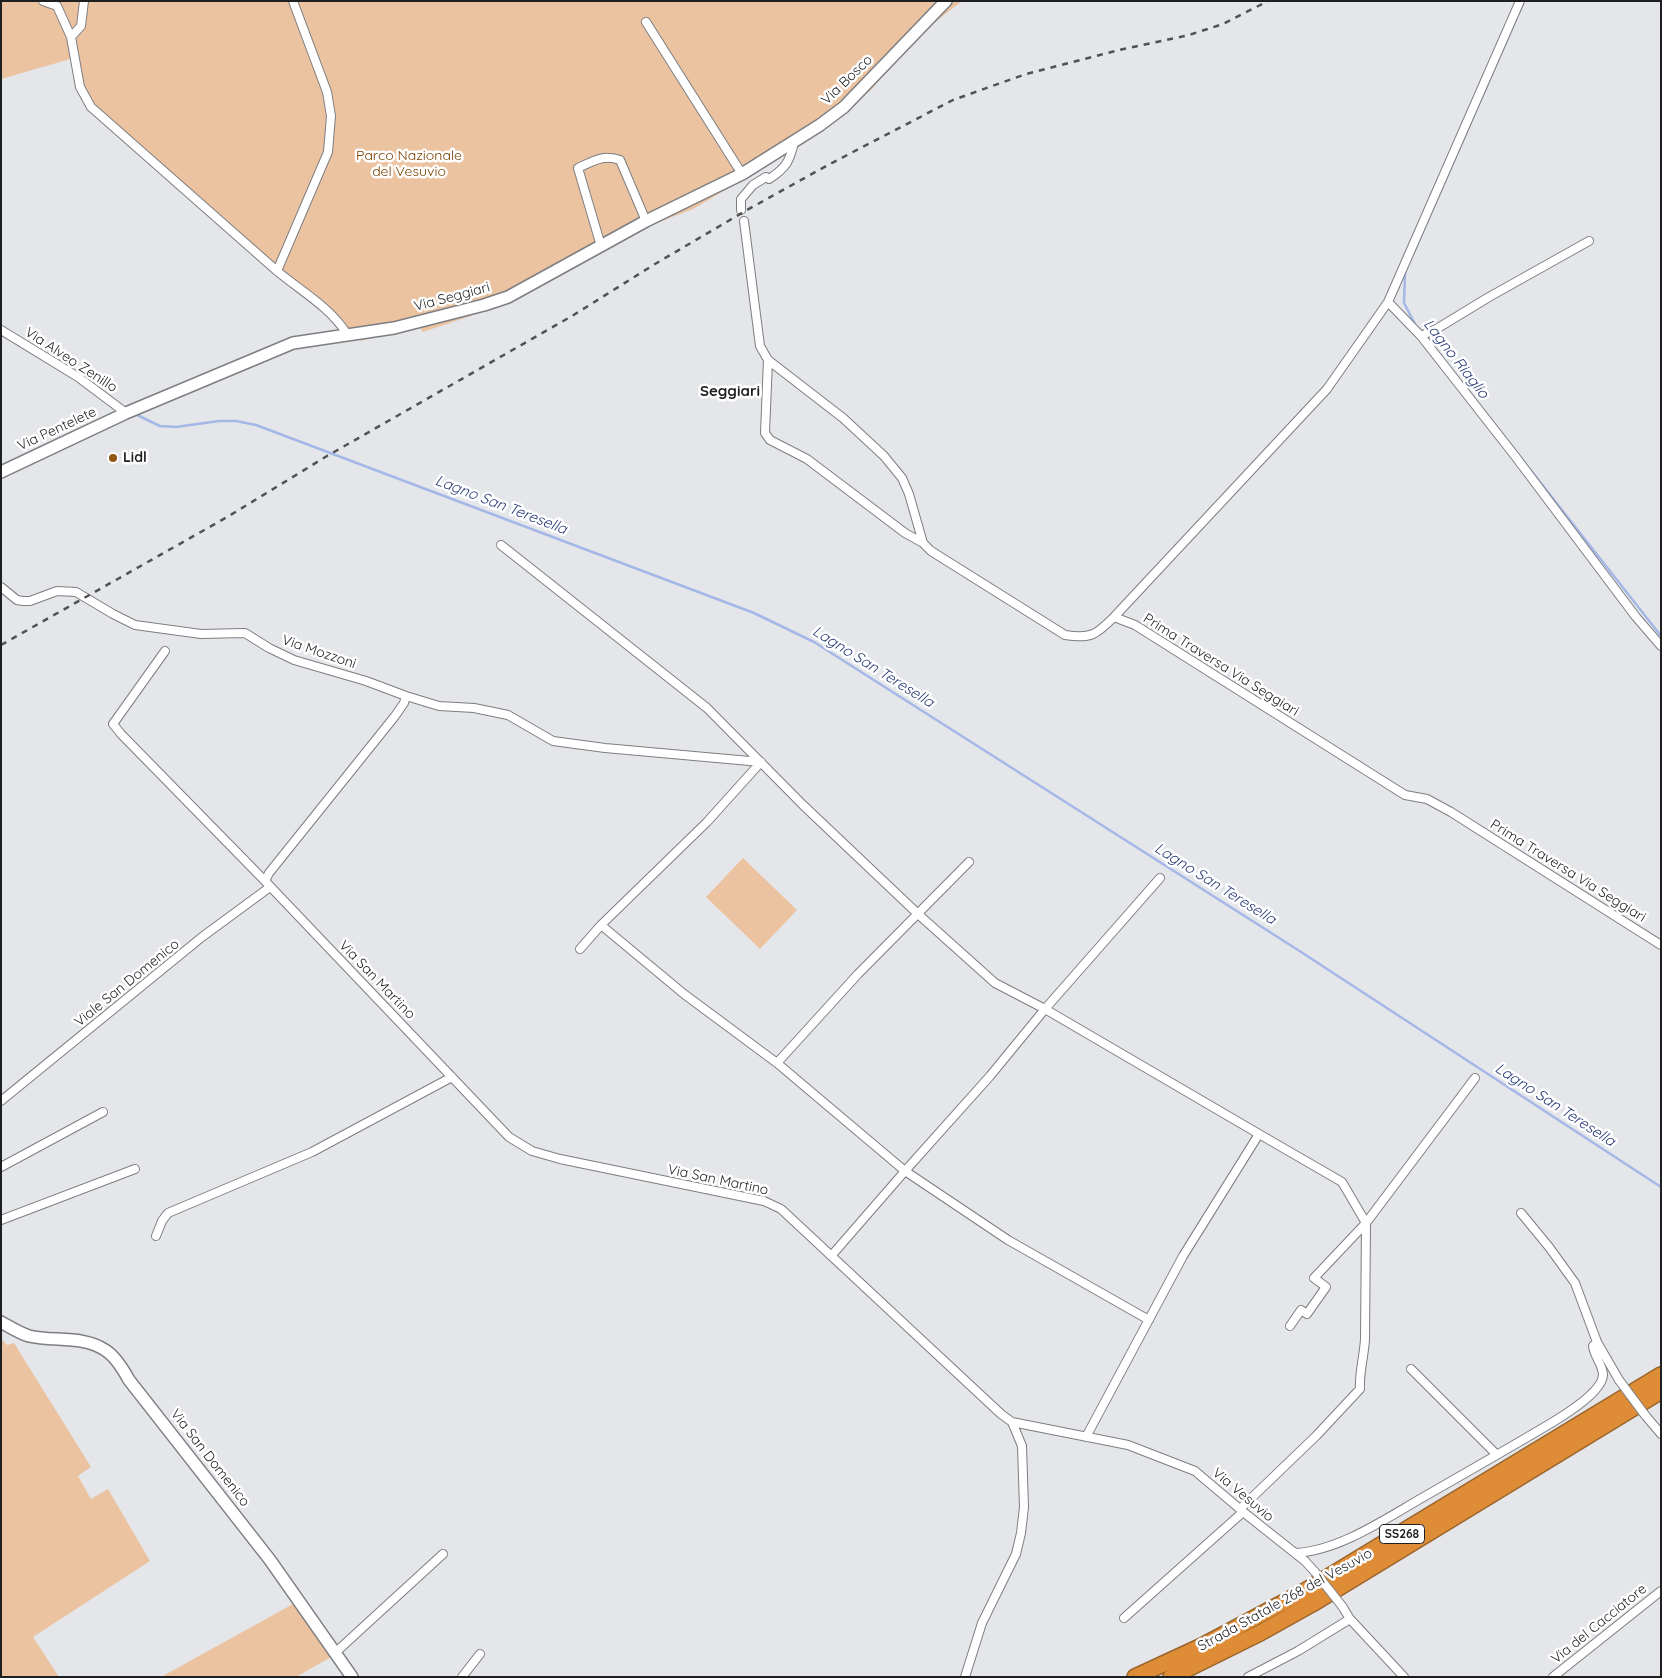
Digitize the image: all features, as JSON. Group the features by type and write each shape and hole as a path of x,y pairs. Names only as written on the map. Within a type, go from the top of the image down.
{"highway":[{"name":"Strada Statale 268 del Vesuvio","path":"1135,1677 1202,1646 1305,1591 1661,1375"},
{"name":"Strada Statale 268 del Vesuvio","path":"1170,1677 1260,1633 1337,1590 1661,1392"}],"main road":[{"name":"Via Bosco","path":"766,158 794,142 844,107 942,5 952,1"},
{"name":"Via Seggiari","path":"126,413 293,343 394,328 508,297 646,221 742,174 766,158"},
{"name":"Via Pentelete","path":"1,472 126,413"},
{"name":"Via San Domenico","path":"1,1322 13,1330 29,1336 84,1342 106,1350 122,1367 129,1380 243,1524 352,1677"}],"street":[{"path":"43,1 57,6 71,37 80,87 91,107 300,291 322,305 340,323 347,334"},
{"path":"71,37 81,26 84,1"},
{"path":"277,271 328,152 332,116 327,92 293,1"},
{"path":"768,360 765,433 770,440 807,459 905,533 923,543 931,551 1065,635 1081,638 1092,635 1101,630 1114,617 1327,389 1388,302 1520,1"},
{"path":"646,22 742,174"},
{"path":"741,210 741,199 753,185 766,177 769,179 788,163 794,142"},
{"path":"601,246 578,168 595,160 610,156 620,160 646,221"},
{"path":"766,158 766,177"},
{"path":"744,221 760,346 768,360 843,418 884,456 902,478 909,494 923,543"},
{"path":"1420,336 1438,328 1489,296 1589,241"},
{"path":"1388,302 1420,336 1515,456 1636,617 1661,646"},
{"name":"Via Alveo Zenillo","path":"1,330 78,377 126,413"},
{"path":"501,545 707,708 803,805 918,914 995,983 1342,1182 1366,1223 1365,1340 1359,1374 1360,1390 1242,1511 1124,1618"},
{"name":"Via Mozzoni","path":"1,587 17,600 23,601 30,601 57,591 76,592 112,614 135,624 201,634 245,633 253,636 269,648 294,660 366,681 406,696 439,706 474,708 508,715 553,741 605,748 761,762"},
{"name":"Prima Traversa Via Seggiari","path":"1114,617 1135,625 1406,795 1427,799 1451,812 1661,945"},
{"name":"Via San Martino","path":"165,650 113,724 509,1138 532,1150 560,1159 764,1200 781,1209 1001,1414 1012,1422 1022,1446 1024,1508 1021,1532 1016,1554 982,1623 965,1677"},
{"path":"268,884 269,873 395,716 404,703 406,696"},
{"path":"580,949 707,822 761,762"},
{"path":"777,1063 858,974 969,862"},
{"path":"832,1255 990,1076 1160,878"},
{"name":"Viale San Domenico","path":"1,1101 268,884"},
{"path":"602,925 684,994 777,1063 905,1171 1008,1240 1148,1320"},
{"path":"156,1236 162,1221 168,1213 312,1152 452,1077"},
{"path":"1290,1326 1301,1310 1307,1314 1326,1287 1314,1278 1366,1223 1475,1078"},
{"path":"1,1167 104,1112"},
{"path":"1086,1437 1183,1256 1259,1134"},
{"path":"1,1220 135,1169"},
{"path":"1521,1213 1575,1283 1597,1342 1619,1380 1661,1434"},
{"path":"1295,1553 1332,1547 1497,1455 1566,1414 1599,1386 1603,1375 1600,1363 1594,1353 1593,1346 1597,1342"},
{"path":"1410,1369 1497,1455"},
{"name":"Via Vesuvio","path":"1012,1422 1128,1445 1195,1471 1295,1553 1315,1572 1350,1619 1404,1677"},
{"path":"336,1652 443,1554"},
{"name":"Via del Cacciatore","path":"1553,1677 1661,1590"},
{"path":"1248,1677 1298,1651 1350,1619"},
{"path":"462,1677 480,1654"}],"green space":[{"name":"Parco Nazionale del Vesuvio","path":"1,1 962,1 921,33 872,89 842,115 805,143 693,209 613,242 506,304 423,332 419,327 360,341 333,313 276,269 83,99 74,58 1,79"},
{"path":"743,858 797,910 760,949 706,897"},
{"path":"1,1338 7,1345 14,1343 91,1467 78,1476 91,1499 108,1489 150,1561 33,1637 59,1677 1,1677"},
{"path":"293,1604 331,1657 296,1677 161,1677"}],"waterway":[{"name":"Lagno Riaglio","path":"1413,254 1524,1"},
{"name":"Lagno Riaglio","path":"1405,273 1404,303 1416,326"},
{"name":"Lagno Riaglio","path":"1459,379 1661,636"},
{"name":"Lagno San Teresella","path":"135,414 160,426 176,427 219,421 236,421 256,425 754,613 814,642 1298,950 1661,1187"}],"railway":[{"path":"1,645 229,516 327,456 572,316 747,210 828,165 953,100 1026,74 1119,50 1189,35 1223,24 1268,1"}],"place":[{"name":"Lidl","path":"113,458"}],"district":[{"name":"Seggiari","path":"730,391"}]}
